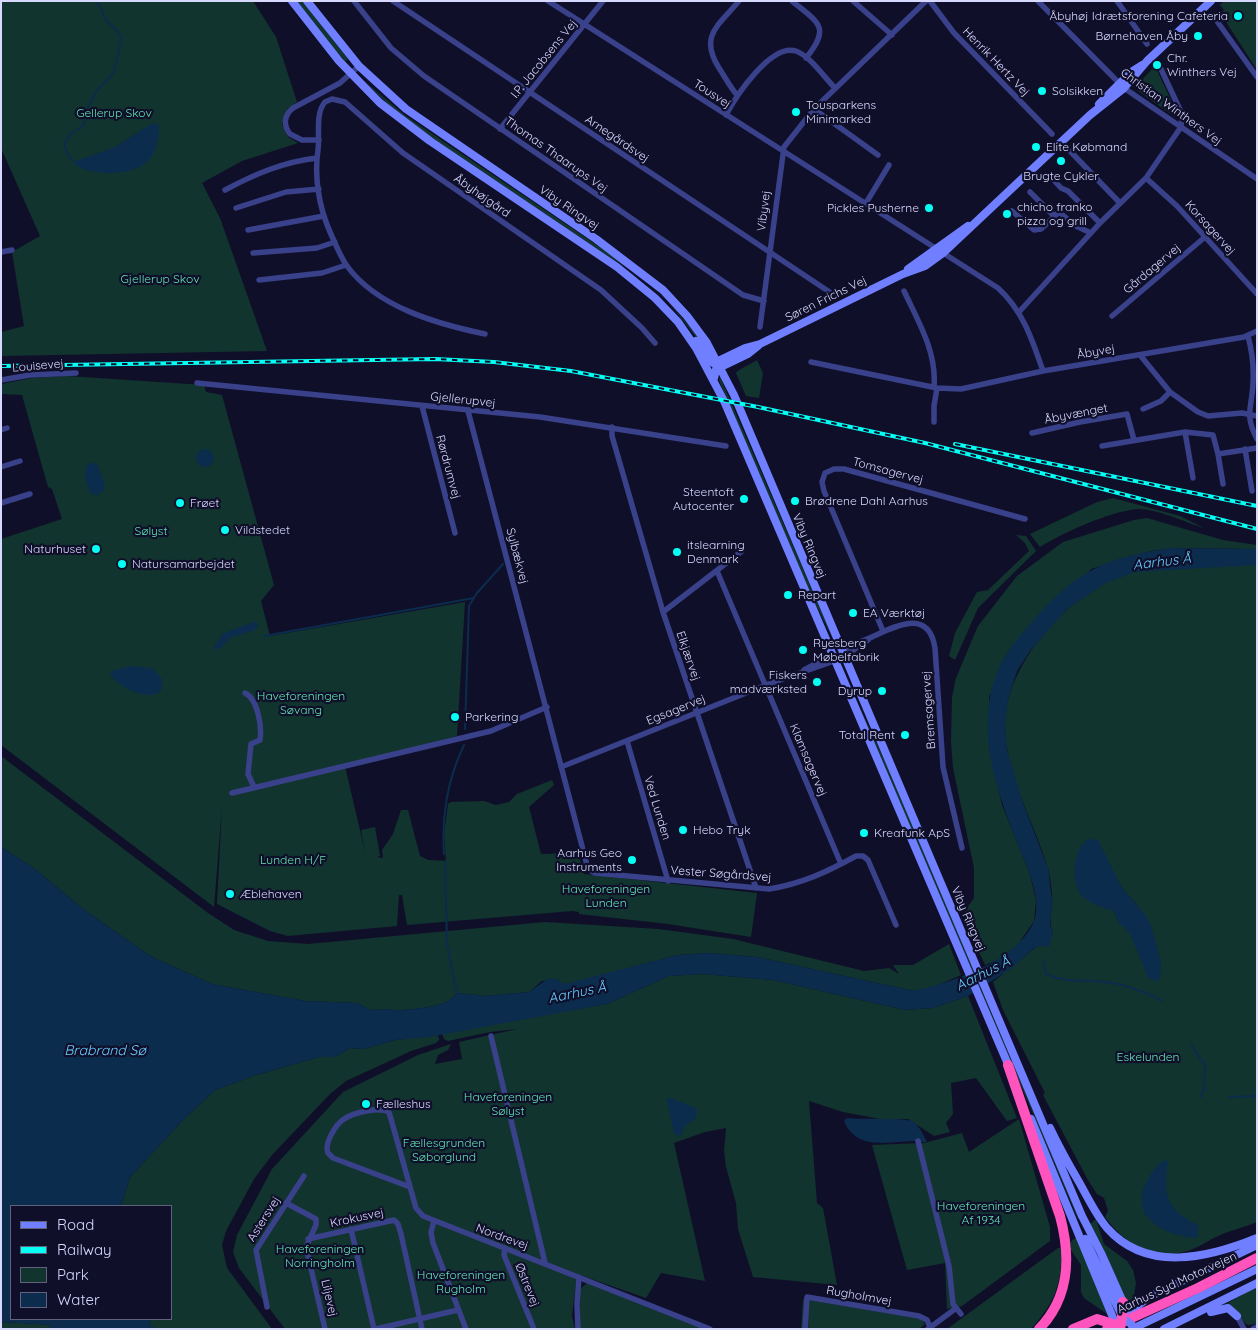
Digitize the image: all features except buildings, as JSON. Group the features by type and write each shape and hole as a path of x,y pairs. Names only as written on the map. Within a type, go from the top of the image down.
{"highway":[{"path":"1008,1065 1064,1231 1068,1265 1065,1282 1057,1304 1039,1329"},
{"name":"Aarhus Syd Motorvejen","path":"1073,1329 1097,1319 1123,1324 1257,1258"},
{"path":"1122,1302 1123,1324"}],"main road":[{"name":"Viby Ringvej","path":"292,1 351,74 380,103 416,131 630,277 655,298 678,322 714,378 833,658 972,969 985,989 999,1021 1082,1216 1083,1231 1123,1324"},
{"name":"Viby Ringvej","path":"307,1 359,66 388,94 429,126 650,279 687,316 718,365 844,653 972,969 977,992 1075,1222 1083,1231 1122,1302"},
{"name":"Søren Frichs Vej","path":"718,365 745,348 760,344 903,274 939,251 977,221 1211,1"},
{"path":"678,322 718,365 714,378"},
{"path":"833,658 844,653"},
{"path":"999,1021 1022,1063 1054,1136 1093,1207 1109,1230 1120,1240 1140,1251 1174,1258 1215,1253 1257,1238"},
{"path":"1123,1324 1136,1308 1155,1294 1257,1245"},
{"path":"1123,1324 1257,1269"},
{"path":"1164,1329 1257,1282"},
{"path":"1179,1322 1190,1322 1224,1308 1231,1310 1239,1319"}],"street":[{"name":"Thomas Thaarups Vej","path":"354,1 386,42 405,62 743,295 764,301"},
{"name":"Arnegårdsvej","path":"394,1 831,293"},
{"name":"Tousvej","path":"548,1 998,288 1020,312 1043,371"},
{"name":"I.P. Jacobsens Vej","path":"500,129 603,1"},
{"path":"737,95 711,55 709,44 713,33 738,1"},
{"path":"792,1 817,22 820,31 820,40 806,58"},
{"path":"853,1 892,35"},
{"name":"Vibyvej","path":"760,327 782,151 790,137 814,109 926,1"},
{"name":"Henrik Hertz Vej","path":"930,1 954,33 1052,134"},
{"name":"Christian Winthers Vej","path":"1038,1 1121,85 1257,179"},
{"path":"1117,1 1147,44"},
{"path":"1214,17 1257,78"},
{"path":"726,115 737,95 778,52 794,51 806,58 835,88"},
{"path":"319,140 302,140 290,134 285,123 287,114 293,108 340,83 359,66"},
{"path":"1020,312 1091,233 1146,178 1181,127 1182,114 1160,67"},
{"name":"Åbyhøjgård","path":"485,334 451,327 384,298 362,282 346,265 324,216 319,189 317,158 322,106 332,99 345,102 403,153 601,290 642,328 655,343"},
{"path":"814,109 878,155"},
{"path":"1070,151 1120,204"},
{"path":"225,190 267,169 299,160 317,158"},
{"path":"866,203 889,165"},
{"path":"1049,175 1061,188 1068,190 1100,224"},
{"name":"Korsagervej","path":"1146,178 1177,206 1257,294"},
{"path":"236,208 286,192 319,189"},
{"path":"1030,192 1054,216"},
{"path":"1012,211 1034,230 1041,229 1058,212 1076,226 1091,233"},
{"path":"248,230 324,216"},
{"name":"Gårdagervej","path":"1112,316 1205,237"},
{"path":"253,253 317,248 335,242"},
{"path":"1,252 12,250"},
{"path":"259,280 322,273 346,265"},
{"path":"904,291 930,349 934,366 936,388 934,422"},
{"name":"Åbyvej","path":"811,362 936,388 973,388 1043,371 1248,336 1257,331"},
{"path":"1248,336 1253,374 1248,415 1257,439"},
{"path":"1140,355 1170,392 1198,412 1208,416 1242,413 1257,416"},
{"name":"Louisevej","path":"1,380 30,375 76,373"},
{"name":"Gjellerupvej","path":"197,383 612,427 726,446"},
{"path":"1142,409 1161,401 1170,392"},
{"name":"Rørdrumvej","path":"422,406 455,533"},
{"name":"Sylbækvej","path":"468,411 547,707 586,866 596,873"},
{"name":"Åbyvænget","path":"1032,433 1127,414 1134,440"},
{"name":"Elkjærvej","path":"612,427 612,436 662,612 756,888"},
{"path":"1185,432 1193,478"},
{"path":"1102,446 1185,432 1213,435 1223,484"},
{"path":"1218,454 1257,448"},
{"path":"1245,449 1252,491"},
{"path":"1,467 20,461"},
{"name":"Tomsagervej","path":"883,631 824,491 822,482 825,473 834,469 844,469 1025,519"},
{"path":"1,503 30,494"},
{"path":"662,612 742,552"},
{"name":"Klamsagervej","path":"717,571 841,864"},
{"name":"Bremsagervej","path":"844,653 883,631 911,623 922,626 933,638 944,767 962,848"},
{"name":"Egsagervej","path":"562,767 833,658"},
{"path":"245,693 254,702 261,733 260,740 251,744 248,774 254,787"},
{"path":"232,793 492,731 547,707"},
{"name":"Ved Lunden","path":"627,741 668,881"},
{"path":"841,864 859,856 868,860 896,925"},
{"name":"Vester Søgårdsvej","path":"596,873 769,889 793,885 820,876 841,864"},
{"path":"491,1036 545,1263"},
{"path":"381,1109 389,1112 410,1187 333,1158 328,1153 327,1144 343,1119 381,1109"},
{"path":"918,1141 949,1266 955,1309 961,1314"},
{"name":"Astersvej","path":"267,1307 256,1250 304,1176"},
{"name":"Nordrevej","path":"410,1187 419,1214 579,1277"},
{"name":"Liljevej","path":"286,1203 316,1219 316,1225 308,1238 306,1246 326,1329"},
{"name":"Krokusvej","path":"308,1238 394,1220 398,1224 401,1234 420,1319"},
{"path":"434,1221 431,1232 432,1243 466,1329"},
{"path":"351,1229 375,1329 458,1310"},
{"name":"Østrevej","path":"505,1248 504,1255 534,1329"},
{"path":"578,1329 576,1304 579,1277 710,1329"},
{"name":"Rugholmvej","path":"805,1329 807,1297 919,1316 927,1320 929,1328"},
{"path":"929,1328 955,1309"},
{"path":"420,1319 422,1329"},
{"path":"1239,1319 1244,1329"}],"green space":[{"name":"Gjellerup Skov","path":"1,1 253,1 276,37 297,102 287,109 282,124 288,137 298,143 242,161 202,183 220,218 267,351 1,356 1,332 24,326 12,252 40,236 1,148"},
{"path":"297,1 302,1 348,59 345,62"},
{"path":"1224,1 1257,1 1257,70 1221,14 1224,10 1220,5"},
{"path":"1155,66 1177,113 1175,117 1138,91 1138,84"},
{"path":"363,80 406,116 635,271 644,279 428,135 389,105"},
{"path":"667,302 684,320 710,354 680,317"},
{"path":"757,360 763,373 759,398 746,396 736,373"},
{"path":"67,376 204,385 206,392 222,395 274,585 261,601 270,636 465,602 457,736 345,766 365,852 361,830 375,827 380,856 377,857 383,858 382,850 393,834 401,810 408,810 420,856 428,860 446,861 444,834 448,804 451,802 484,801 496,805 509,802 517,794 552,780 554,785 529,807 541,854 578,853 584,874 757,893 751,937 668,924 579,914 579,912 572,911 407,925 402,895 399,895 397,926 288,936 270,931 217,904 222,807 214,907 1,745 1,539 62,519 52,489 48,487 22,395 1,394 1,384 32,378"},
{"path":"720,377 835,643 805,583 719,380"},
{"path":"1113,498 1180,516 1204,528 1161,513 1137,509 1113,514 1087,524 1061,535 1040,547 1030,534 1097,502"},
{"path":"1147,518 1223,540 1257,545 1257,549 1172,548 1151,551 1091,569 989,696 989,748 1002,805 1030,874 1036,901 1034,921 1017,946 1000,959 985,965 962,915 974,898 974,868 953,768 951,742 952,697 956,678 978,626 1017,576 1063,542 1134,520"},
{"path":"1016,535 1026,536 1036,551 978,608 955,660 949,656 955,633 977,592 988,590 1029,551 1025,543"},
{"name":"Eskelunden","path":"1257,565 1257,1222 1215,1237 1181,1253 1167,1254 1140,1248 1116,1230 1105,1217 1108,1211 1104,1198 1097,1194 1088,1180 1043,1095 1045,1093 1003,1010 993,982 1053,933 1049,871 1014,778 1006,743 1005,725 1008,701 1017,676 1030,653 1047,630 1067,610 1089,593 1111,579 1147,568","holes":["1115,876 1122,888 1137,905 1130,933 1117,919 1114,911"]},
{"path":"841,668 885,761 974,975"},
{"path":"1,756 208,913 234,930 268,941 308,944 545,922 658,929 733,939 864,971 889,968 899,974 893,965 913,965 949,944 961,975 936,986 914,991 757,957 709,953 678,955 564,985 558,980 542,981 529,992 485,996 457,993 446,1002 438,1005 395,1011 392,1009 370,1010 357,1003 305,1001 212,984 150,956 83,909 35,869 1,847"},
{"path":"703,974 773,980 905,1010 933,1008 968,996 1017,1118 1007,1121 976,1078 951,1083 953,1114 946,1123 950,1132 934,1136 908,1119 880,1119 843,1112 809,1101 817,1203 823,1208 837,1285 753,1277 738,1229 736,1203 726,1167 724,1151 726,1128 705,1132 674,1143 705,1281 661,1273 646,1298 577,1274 572,1316 575,1329 285,1329 239,1268 233,1252 237,1235 272,1169 343,1092 418,1055 451,1044 448,1050 438,1055 435,1064 462,1059 459,1042 517,1029 490,1032 448,1041 444,1039 442,1033 607,1004 669,976"},
{"path":"978,985 1079,1218 1078,1219"},
{"path":"438,1035 439,1040 436,1043 411,1051 346,1081 330,1094 272,1155 254,1179 226,1231 222,1245 227,1268 272,1329 148,1329 151,1320 172,1320 172,1205 121,1205 130,1177 182,1121 215,1090 253,1076 319,1057 335,1057 350,1048 364,1049 395,1040"},
{"name":"Haveforeningen Af 1934","path":"1019,1119 1050,1227 1050,1241 962,1306 947,1309 945,1263 907,1270 872,1145 924,1143 962,1133 969,1152"},
{"path":"1096,1219 1104,1244 1127,1261 1133,1270 1136,1283 1132,1308 1129,1309 1105,1252 1090,1224"},
{"path":"1077,1237 1107,1314 1084,1298 1081,1292 1081,1265 1071,1250 1070,1242"},
{"path":"1058,1248 1062,1248 1056,1292 1046,1310 1031,1329 947,1329"},
{"path":"587,1283 703,1329 580,1329 580,1289"},
{"path":"1257,1286 1257,1324 1248,1325 1233,1308 1226,1304"},
{"path":"803,1299 921,1319 925,1324 919,1329 801,1329"},
{"path":"1,1322 55,1325 65,1329 1,1329"}],"water":[{"path":"153,123 159,125 157,145 147,162 140,167 110,173 88,170 79,167 73,162 113,148"},
{"path":"201,449 209,449 214,454 212,465 201,467 196,462 196,454"},
{"path":"94,463 98,465 104,484 104,490 98,495 91,494 85,479 88,464"},
{"name":"Brabrand Sø","path":"1172,548 1257,549 1257,565 1134,572 1104,584 1067,609 1030,651 1017,671 1008,700 1005,724 1007,750 1023,803 1048,868 1052,901 1050,925 1053,933 1049,947 1040,946 1034,948 1012,968 968,996 933,1008 905,1010 773,980 703,974 669,976 607,1004 429,1037 395,1040 364,1049 350,1048 335,1057 319,1057 253,1076 215,1090 182,1121 130,1177 121,1205 10,1205 10,1320 151,1320 148,1329 65,1329 55,1325 1,1322 1,847 35,869 83,909 150,956 212,984 305,1001 357,1003 370,1010 393,1009 395,1011 438,1005 446,1002 457,993 485,996 529,992 549,978 564,984 678,955 709,953 757,957 914,991 947,982 982,968 999,958 1014,948 1026,935 1036,914 1036,898 1030,873 998,790 988,742 991,694 998,670 1005,656 1018,638 1049,604 1078,578 1110,562"},
{"path":"257,622 258,626 255,630 230,638 220,649 213,649 222,634"},
{"path":"131,666 151,668 157,673 162,681 160,692 147,695 140,694 126,688 110,675 112,671"},
{"path":"1089,839 1098,840 1122,888 1144,913 1151,925 1161,962 1160,979 1155,981 1148,978 1130,933 1118,922 1114,911 1089,901 1078,890 1075,865 1079,849"},
{"path":"668,1098 697,1109 696,1118 685,1126 680,1137 674,1133"},
{"path":"847,1118 910,1120 918,1126 927,1142 875,1143 866,1141 850,1131 844,1121"},
{"path":"1166,1160 1168,1162 1166,1184 1169,1200 1179,1213 1198,1225 1198,1235 1196,1238 1171,1233 1151,1221 1145,1213 1142,1203 1142,1192 1154,1170 1160,1163"}],"waterway":[{"path":"73,160 68,155 64,145 69,135 84,125 86,111 96,92 114,72 121,40 118,32 105,19 100,5 95,1"},
{"path":"465,729 469,606 477,593 503,564"},
{"path":"264,636 474,598"},
{"path":"444,854 443,840 447,798 458,758 464,745"},
{"path":"445,861 447,944 457,995"},
{"path":"1043,960 1046,974 1052,977 1121,985 1147,993 1162,1001"},
{"path":"1191,1044 1205,1066 1204,1087 1206,1089"},
{"path":"1201,1097 1204,1087"},
{"path":"1229,1097 1257,1096"},
{"path":"54,1329 55,1325"},
{"path":"150,1326 155,1329"}],"railway":[{"path":"1,366 435,359 494,362 571,371 758,407 925,443 1257,529"},
{"path":"955,444 1257,506"}],"place":[{"name":"Åbyhøj Idrætsforening Cafeteria","path":"1238,16"},
{"name":"Børnehaven Åby","path":"1198,36"},
{"name":"Chr. Winthers Vej","path":"1157,65"},
{"name":"Solsikken","path":"1042,91"},
{"name":"Tousparkens Minimarked","path":"796,112"},
{"name":"Elite Købmand","path":"1036,147"},
{"name":"Brugte Cykler","path":"1061,161"},
{"name":"Pickles Pusherne","path":"929,208"},
{"name":"chicho franko pizza og grill","path":"1007,214"},
{"name":"Steentoft Autocenter","path":"744,499"},
{"name":"Brødrene Dahl Aarhus","path":"795,501"},
{"name":"Frøet","path":"180,503"},
{"name":"Vildstedet","path":"225,530"},
{"name":"Naturhuset","path":"96,549"},
{"name":"itslearning Denmark","path":"677,552"},
{"name":"Natursamarbejdet","path":"122,564"},
{"name":"Repart","path":"788,595"},
{"name":"EA Værktøj","path":"853,613"},
{"name":"Ryesberg Møbelfabrik","path":"803,650"},
{"name":"Fiskers madværksted","path":"817,682"},
{"name":"Dyrup","path":"882,691"},
{"name":"Parkering","path":"455,717"},
{"name":"Total Rent","path":"905,735"},
{"name":"Hebo Tryk","path":"683,830"},
{"name":"Kreafunk ApS","path":"864,833"},
{"name":"Aarhus Geo Instruments","path":"632,860"},
{"name":"Æblehaven","path":"230,894"},
{"name":"Fælleshus","path":"366,1104"}],"park label":[{"name":"Gellerup Skov","path":"114,113"},
{"name":"Sølyst","path":"151,531"},
{"name":"Haveforeningen Søvang","path":"301,703"},
{"name":"Lunden H/F","path":"293,860"},
{"name":"Haveforeningen Lunden","path":"606,896"},
{"name":"Haveforeningen Sølyst","path":"508,1104"},
{"name":"Fællesgrunden Søborglund","path":"444,1150"},
{"name":"Haveforeningen Norringholm","path":"320,1256"},
{"name":"Haveforeningen Rugholm","path":"461,1282"}],"water label":[{"name":"Aarhus Å","path":"1162,562"},
{"name":"Aarhus Å","path":"983,974"},
{"name":"Aarhus Å","path":"577,993"}]}
